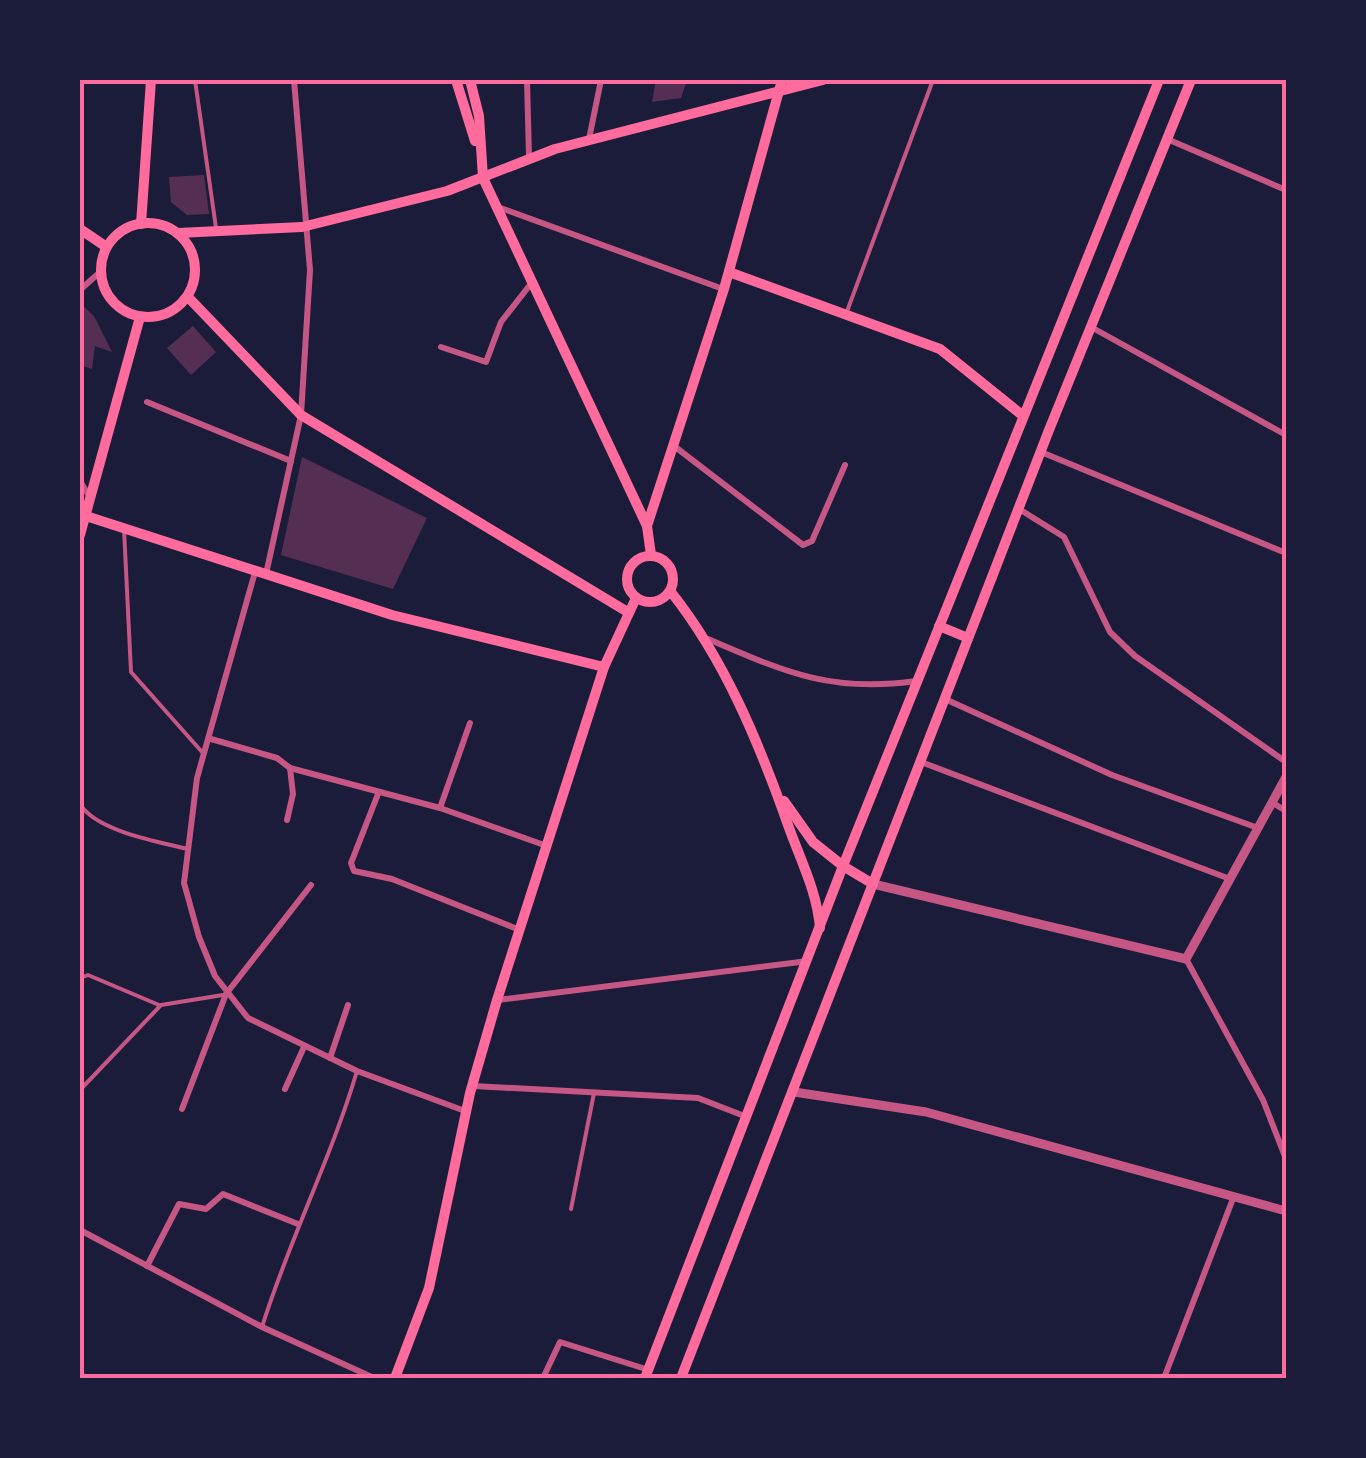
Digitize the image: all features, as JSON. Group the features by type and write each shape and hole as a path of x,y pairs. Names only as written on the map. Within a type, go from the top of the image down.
{"main road":[{"path":"141,224 150,80"},
{"path":"456,80 479,151"},
{"path":"470,80 479,116 483,178 647,526 651,555"},
{"path":"178,233 194,258 196,274 188,297 172,312 140,318 112,302 100,272 106,246 121,231 141,224 164,226 178,233 310,226 483,178 529,157 780,86 823,80"},
{"path":"647,1374 810,960 843,866 1159,80"},
{"path":"681,1378 1040,452 1192,80"},
{"path":"647,526 724,289 780,86"},
{"path":"80,230 106,246"},
{"path":"729,272 940,349 1022,415"},
{"path":"188,297 301,415 626,611"},
{"path":"80,535 140,318"},
{"path":"83,515 392,615 604,667"},
{"path":"651,555 669,564 674,583 670,592 654,603 636,598 626,581 633,562 651,555"},
{"path":"670,592 708,640 779,794 814,892 820,934"},
{"path":"395,1378 429,1288 472,1086 497,1000 604,667 626,611 636,598"},
{"path":"939,626 968,638"},
{"path":"779,794 813,842 873,884"}],"street":[{"path":"294,80 310,226 301,415 260,573 212,740 197,778 184,883 199,937 226,994 248,1018 357,1072 466,1112"},
{"path":"527,80 529,157"},
{"path":"589,140 601,80"},
{"path":"1167,139 1286,190"},
{"path":"498,207 724,289"},
{"path":"80,290 100,272"},
{"path":"441,346 486,362 502,322 533,280"},
{"path":"1090,327 1286,435"},
{"path":"146,402 291,461"},
{"path":"674,445 803,544 812,541 845,464"},
{"path":"1040,452 1286,553"},
{"path":"80,481 92,500"},
{"path":"1018,508 1064,537 1110,632 1134,656 1196,694 1286,762"},
{"path":"708,640 802,679 864,686 917,681"},
{"path":"945,699 1112,775 1259,828"},
{"path":"440,808 470,723"},
{"path":"212,740 277,758 290,768 440,808 548,847"},
{"path":"921,762 1230,880"},
{"path":"287,820 293,794 290,768"},
{"path":"1186,959 1286,777"},
{"path":"378,794 351,862 354,871 392,879 520,930"},
{"path":"1273,803 1286,811"},
{"path":"873,884 1186,959 1263,1100 1286,1159"},
{"path":"182,1109 226,994 311,885"},
{"path":"497,1000 810,960"},
{"path":"330,1058 348,1005"},
{"path":"286,1089 304,1047"},
{"path":"472,1086 698,1098 748,1117"},
{"path":"794,1092 926,1112 1286,1210"},
{"path":"147,1266 179,1204 206,1209 223,1194 298,1224"},
{"path":"1164,1378 1234,1196"},
{"path":"80,1230 262,1327 374,1378"},
{"path":"544,1378 560,1342 647,1374"}],"lane":[{"path":"195,80 216,233"},
{"path":"846,314 934,80"},
{"path":"124,526 131,672 206,756"},
{"path":"80,804 85,812 131,835 188,849"},
{"path":"80,978 88,975 161,1005 206,1001 226,994"},
{"path":"80,1090 161,1005"},
{"path":"262,1327 298,1224 333,1147 357,1072"},
{"path":"571,1209 594,1093"}],"path":[{"path":"1204,80 1211,82"}],"building":[{"path":"656,80 687,80 681,98 652,102"},
{"path":"204,175 209,214 187,215 171,202 169,177"},
{"path":"80,303 94,316 112,352 95,346 92,369 80,365"},
{"path":"193,326 216,352 191,375 167,348"},
{"path":"302,457 427,518 393,589 281,555"}]}
